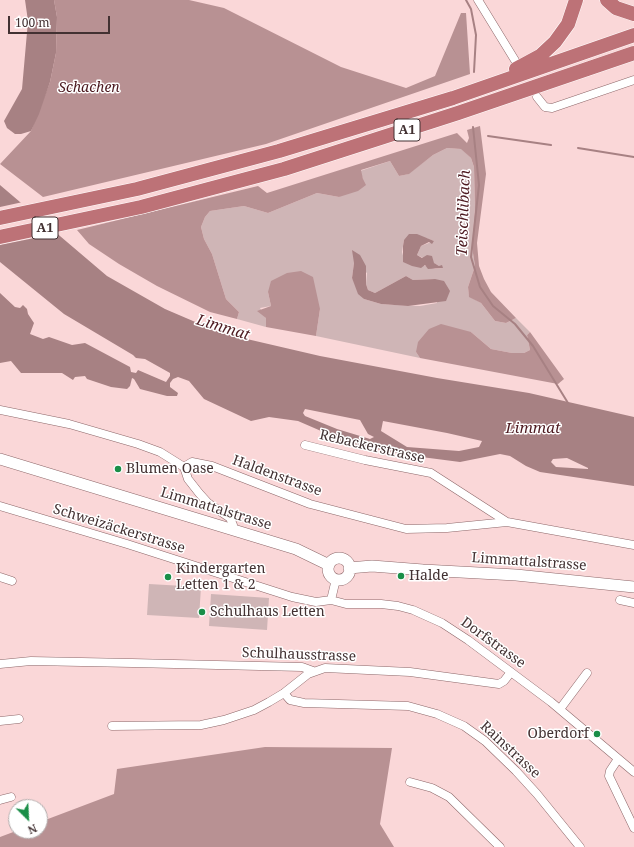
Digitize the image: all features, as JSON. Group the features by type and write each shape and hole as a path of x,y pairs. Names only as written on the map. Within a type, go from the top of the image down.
{"highway":[{"path":"401,113 434,97 511,71 540,56 556,42 563,33 572,16 576,0"},
{"path":"607,0 616,8 634,14"},
{"name":"A1","path":"0,218 72,204 208,171 453,98 634,36"},
{"name":"A1","path":"0,237 90,218 199,192 306,162 458,114 634,53"}],"main road":[{"name":"Limmattalstrasse","path":"0,459 296,549 329,565"},
{"path":"340,559 346,562 349,568 345,578 336,580 328,572 329,565 333,560 340,559"},
{"name":"Limmattalstrasse","path":"349,568 372,566 516,574 634,587"}],"street":[{"path":"478,0 516,62"},
{"path":"538,97 545,107 552,108 634,80"},
{"path":"0,410 69,424 160,452 184,467 188,479 208,503 230,518 233,525 232,530"},
{"name":"Rebackerstrasse","path":"305,445 366,460 431,473 507,522 634,545"},
{"name":"Haldenstrasse","path":"184,467 192,462 212,466 310,504 406,528 447,528 507,522"},
{"name":"Schweizäckerstrasse","path":"0,506 292,597 316,602 331,600"},
{"path":"0,577 12,581"},
{"path":"331,600 336,580"},
{"name":"Dorfstrasse","path":"331,600 346,604 381,604 413,610 442,623 468,640 560,709 634,772"},
{"path":"620,600 634,603"},
{"name":"Schulhausstrasse","path":"0,664 31,662 302,667 313,671 325,668 410,672 499,684 504,681 511,672"},
{"path":"112,726 201,725 241,715 284,693 313,671"},
{"path":"560,709 587,674"},
{"name":"Rainstrasse","path":"284,693 290,700 304,703 408,706 437,714 464,726 485,741 526,782 580,847"},
{"path":"0,721 19,719"},
{"path":"618,759 610,771 609,776 634,828"},
{"path":"410,782 432,788 449,797 500,847"},
{"path":"0,800 11,797"}],"shaded area":[{"path":"447,148 462,149 471,158 474,167 475,208 472,247 475,266 468,287 469,296 481,303 495,321 506,323 516,318 530,332 527,335 530,350 524,353 512,353 491,349 471,332 416,352 420,358 316,336 320,309 268,292 271,306 260,308 266,318 266,327 237,319 239,312 226,299 212,254 204,239 201,227 205,217 210,211 244,206 268,213 317,193 339,197 363,179 360,171 390,161 399,176 408,174 433,155","holes":["426,238 434,241 421,246 417,255 443,268 435,269 404,259 402,252 404,240","354,263 367,273 366,284 368,290 375,293 406,276 413,280 435,279 437,303 420,306 395,305 381,304 364,299 352,278"]},
{"path":"149,584 201,587 199,618 147,615"},
{"path":"211,594 269,598 267,630 209,626"}],"green space":[{"name":"Schachen","path":"54,0 189,0 224,8 341,67 406,88 435,76 461,13 466,13 470,74 266,144 43,197 0,164 31,131 50,82 56,53 57,17"},
{"path":"480,126 486,174 477,243 479,266 491,292 516,318 506,323 495,321 481,303 469,297 468,287 475,266 472,247 475,208 474,167 471,158 461,149 447,148 433,155 409,174 399,176 390,161 361,170 366,185 358,191 339,197 317,193 268,213 244,206 210,211 205,217 201,227 204,239 212,254 226,299 239,312 237,319 210,312 157,286 119,264 89,244 77,230 258,186 267,193 457,133 467,143 469,138 467,130"},
{"path":"301,271 313,277 320,309 316,336 266,327 266,318 257,311 271,306 268,292 271,281 287,273"},
{"path":"441,324 471,332 491,349 512,353 524,353 530,350 527,335 530,332 564,379 558,384 420,358 416,352 418,342 429,329"},
{"path":"265,747 392,748 380,824 394,847 0,847 0,837 8,834 8,839 48,839 48,819 114,794 117,769"}],"water":[{"path":"25,0 54,0 57,17 56,53 50,82 39,114 31,131 15,134 7,128 4,121 22,89 28,21"},
{"name":"Limmat","path":"0,185 107,276 165,309 221,333 320,356 437,378 529,393 634,417 634,486 540,472 526,466 510,456 500,454 460,462 406,455 334,440 328,434 298,421 269,417 251,421 204,399 189,381 178,377 173,379 170,383 170,387 178,393 177,396 167,396 140,389 132,378 130,386 127,389 111,387 87,379 85,376 75,377 73,380 62,373 21,373 11,361 0,363 0,293 15,307 20,308 23,305 27,309 28,314 34,323 30,334 43,339 49,337 72,345 85,343 130,367 131,372 136,373 138,370 166,382 170,376 170,373 145,359 136,358 64,314 0,262","holes":["305,409 360,420 368,434 374,437 370,439 337,429 305,416 303,413","383,421 482,441 479,447 459,451 407,447 381,431","567,458 588,469 556,467 551,462 553,459"]},
{"path":"409,234 417,234 434,241 432,244 429,242 421,246 417,255 422,258 427,255 432,256 434,263 439,266 442,265 443,268 428,269 425,265 421,268 403,262 404,240"},
{"path":"352,250 360,255 366,266 366,284 368,290 375,293 406,276 413,280 435,279 444,281 450,291 446,301 408,306 381,304 364,299 358,294 352,278 354,263"}],"pier":[{"path":"23,202 59,233 0,245 0,207"}],"waterway":[{"name":"Teischlibach","path":"466,0 471,9 476,35 474,72"},
{"name":"Teischlibach","path":"473,127 479,185 471,257 480,287 493,306 515,324 533,346 568,403"},
{"path":"488,136 551,145"},
{"path":"578,148 634,157"}],"place":[{"name":"Blumen Oase","path":"118,469"},
{"name":"Halde","path":"401,576"},
{"name":"Kindergarten Letten 1 & 2","path":"168,577"},
{"name":"Schulhaus Letten","path":"202,612"},
{"name":"Oberdorf","path":"597,734"}]}
